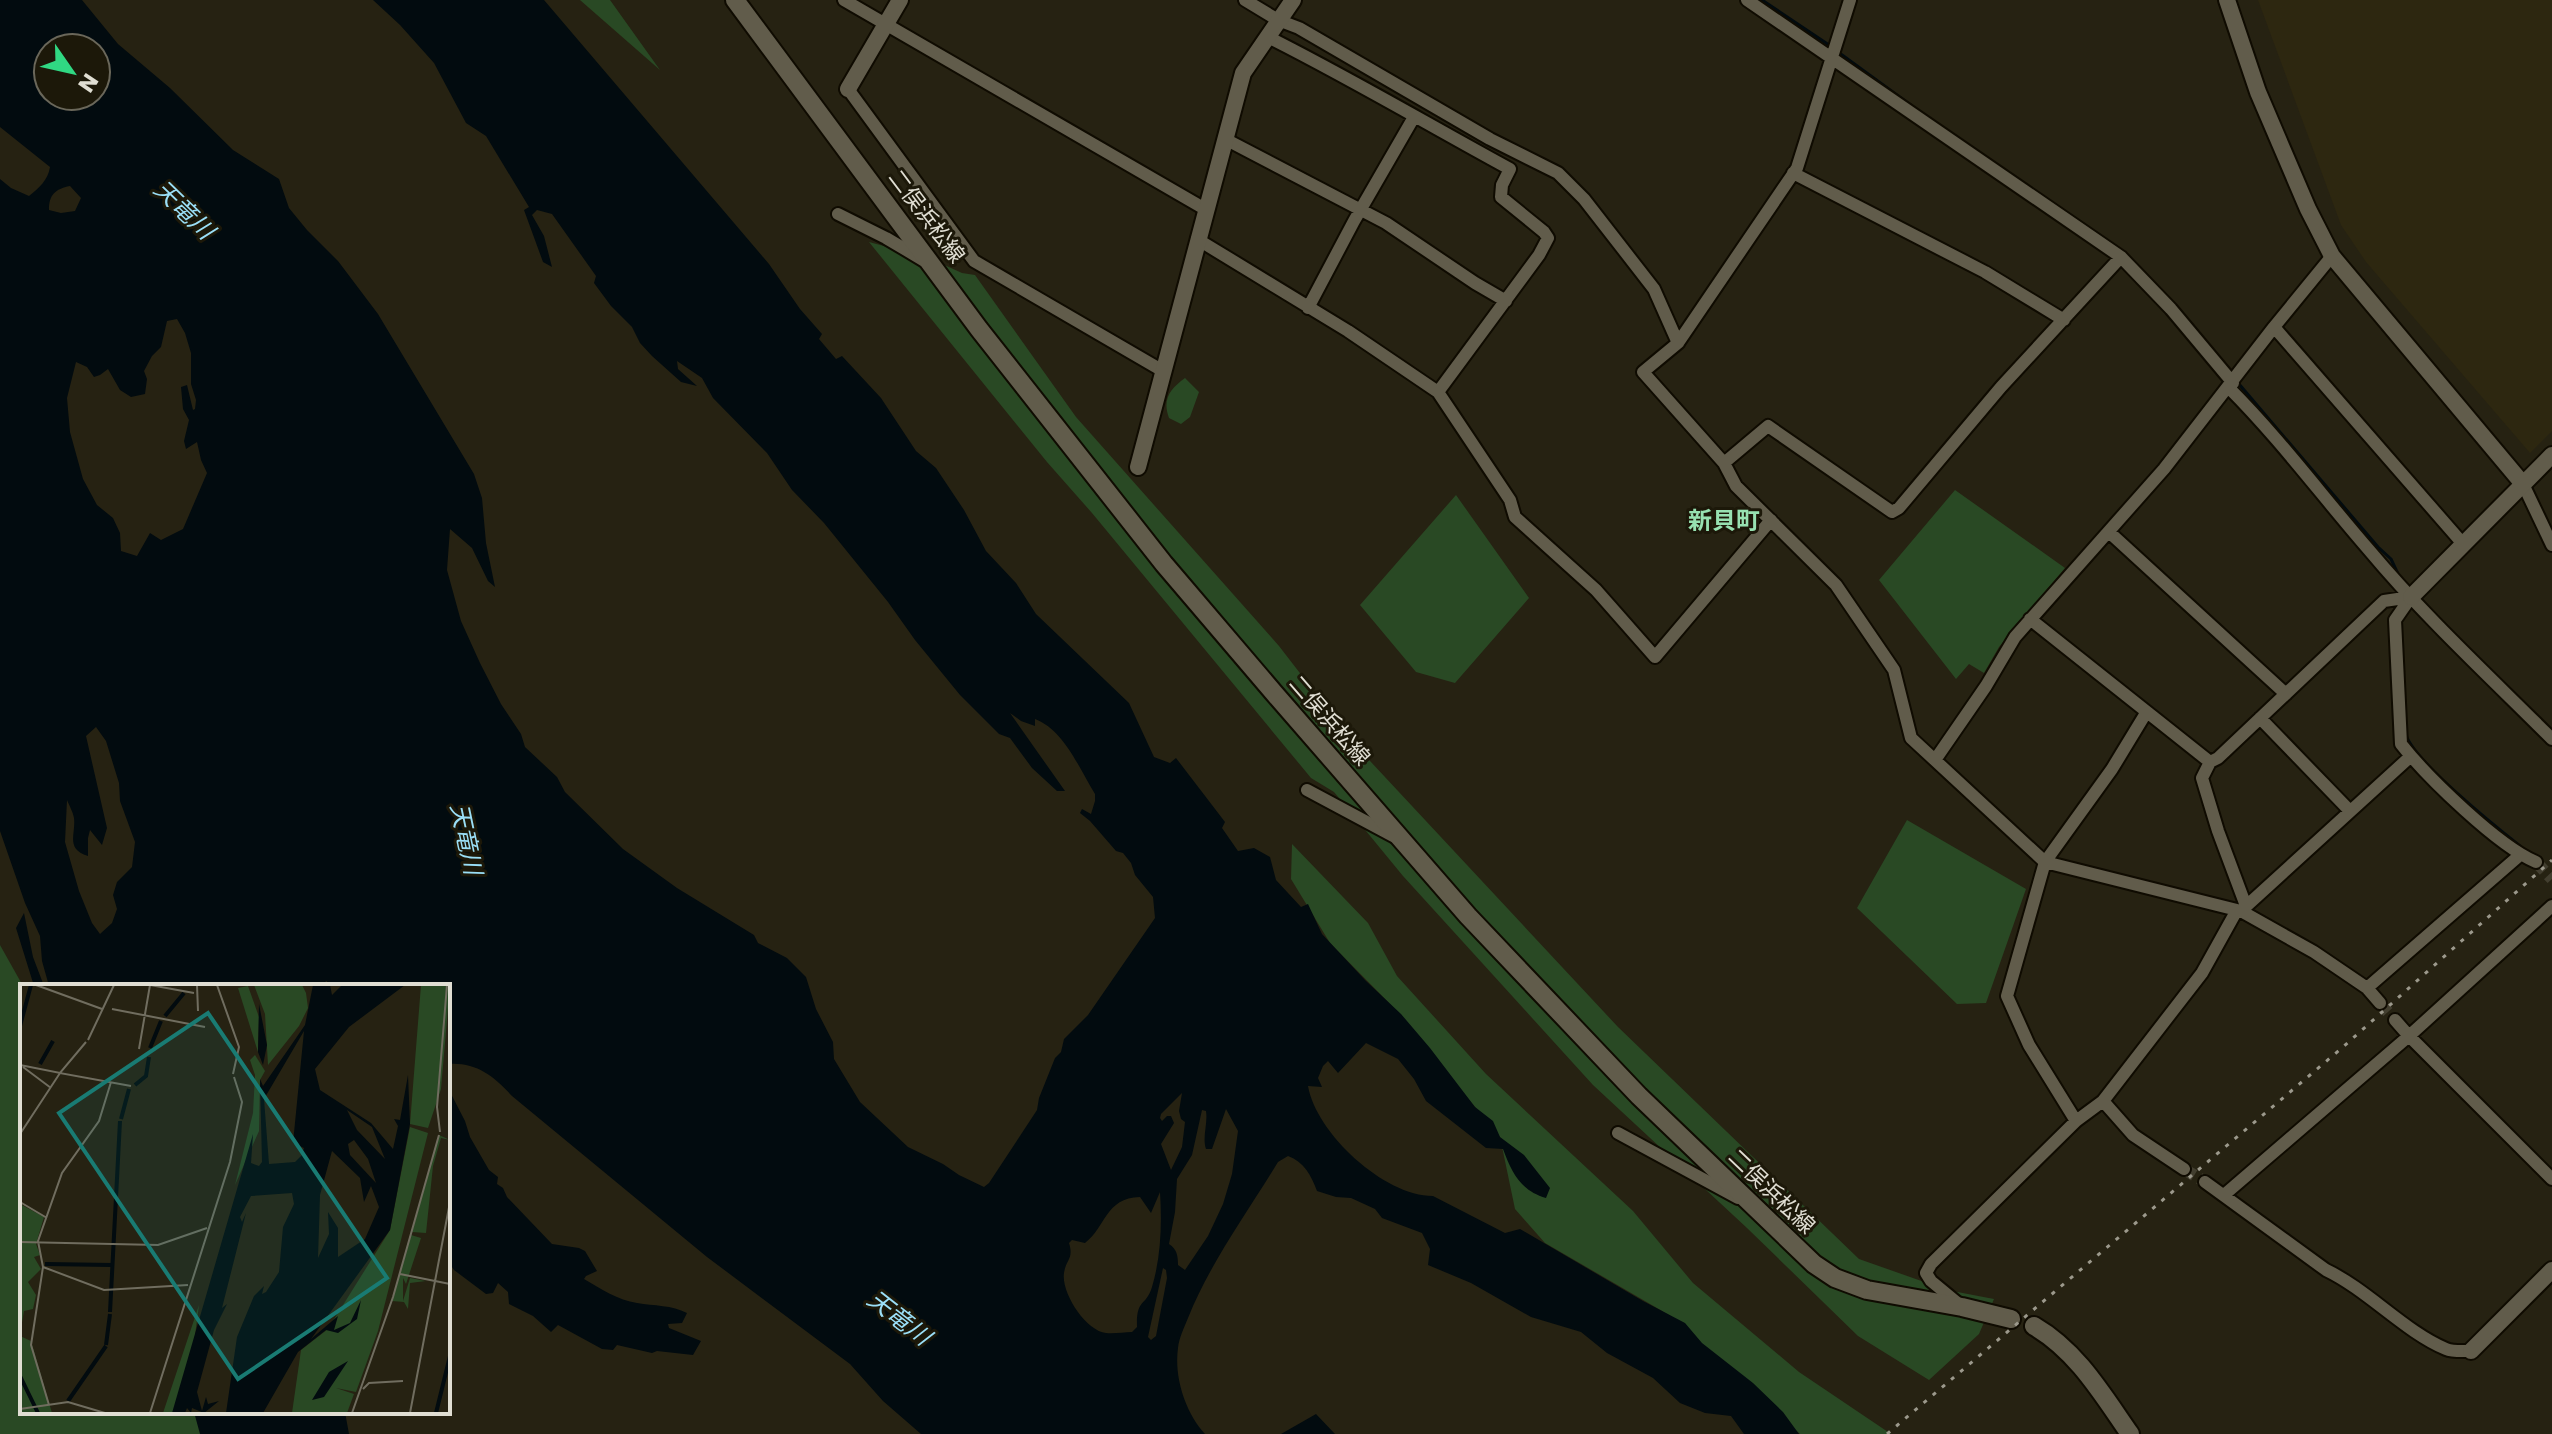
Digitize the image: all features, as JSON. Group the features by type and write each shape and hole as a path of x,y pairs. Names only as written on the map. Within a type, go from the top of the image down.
{"main road":[{"name":"二俣浜松線","path":"735,0 979,329 1164,564 1468,916 1639,1096 1749,1204 1814,1264 1835,1278 1867,1290 2011,1319"},
{"path":"2034,1326 2052,1337 2081,1364 2130,1434"}],"street":[{"path":"844,0 1205,209"},
{"path":"900,0 848,89 974,261 1163,371"},
{"path":"1245,0 1490,139 1558,173 1584,199 1654,289 1678,343"},
{"path":"1138,467 1243,73 1293,0"},
{"path":"1747,0 2121,257 2171,309 2369,551 2552,739"},
{"path":"1850,0 1797,168 1678,343 1643,372 1724,463 1736,486 1836,585 1894,670 1911,738 2045,862 2242,909 2367,988 2380,1003"},
{"path":"2227,0 2258,92 2308,209 2332,256 2523,484 2552,545"},
{"path":"1268,37 1510,169 1502,185 1501,197 1548,238 1539,255 1438,392"},
{"path":"1308,308 1414,117"},
{"path":"1225,139 1361,209 1506,301"},
{"path":"1793,173 1985,272 2064,320"},
{"path":"838,214 937,269"},
{"path":"1197,239 1348,331 1438,392 1510,500 1515,517 1596,590 1655,657 1771,520"},
{"path":"1935,760 1986,686 2015,637 2164,469 2332,256"},
{"path":"1724,463 1768,426 1892,512 1905,501 2001,387 2121,257"},
{"path":"2274,327 2464,545"},
{"path":"2536,862 2520,855 2476,818 2401,744 2395,620 2411,597 2552,455"},
{"path":"2109,532 2286,694"},
{"path":"2242,909 2202,778 2210,762 2218,758 2384,601 2411,597"},
{"path":"2030,619 2210,762"},
{"path":"2076,1121 2029,1045 2007,996 2045,862 2112,769 2146,713"},
{"path":"2260,718 2350,811"},
{"path":"1962,1307 1931,1281 1926,1273 1931,1264 2076,1121 2103,1101 2202,973 2242,909 2411,756"},
{"path":"1307,790 1405,842"},
{"path":"2367,988 2520,855"},
{"path":"2224,1195 2409,1036 2552,906"},
{"path":"2395,1020 2552,1179"},
{"path":"2103,1101 2133,1135 2184,1169"},
{"path":"1618,1133 1749,1204"},
{"path":"2205,1182 2326,1270 2343,1278 2425,1337 2449,1350 2471,1351 2552,1270"}],"shaded area":[{"path":"2258,0 2552,0 2552,431 2530,453 2366,262 2341,225"}],"green space":[{"path":"580,0 610,0 660,70"},
{"path":"869,242 929,258 962,273 975,275 1076,417 1279,646 1357,747 1618,1027 1859,1259 1947,1290 1994,1299 1979,1334 1929,1380 1858,1336 1593,1085 1403,876 1334,792 1311,778 1047,462"},
{"path":"1185,378 1199,392 1190,417 1181,424 1169,418 1166,405 1172,390"},
{"path":"1955,490 2065,568 1999,647 1984,673 1969,664 1956,679 1879,580"},
{"path":"1456,495 1529,598 1455,683 1416,672 1360,605"},
{"path":"1907,820 2026,889 1986,1003 1957,1004 1857,908"},
{"path":"1292,844 1368,923 1397,976 1486,1074 1633,1211 1693,1283 1799,1372 1891,1434 1800,1434 1669,1315 1545,1243 1515,1209 1500,1137 1388,1002 1330,943 1291,879"},
{"path":"0,945 22,984 20,1414 202,1414 211,1434 0,1434"}],"water":[{"name":"天竜川","path":"0,0 82,0 108,32 32,32 32,112 112,112 112,37 233,150 279,179 289,208 338,261 378,314 474,474 482,498 486,543 495,587 488,581 472,548 450,529 447,570 461,621 525,747 623,849 677,888 754,935 758,943 787,958 806,977 816,1009 833,1042 834,1059 860,1102 908,1147 984,1187 1037,1110 1064,1039 1088,1015 1155,918 1153,897 1135,875 1123,853 1116,851 1080,813 1082,809 1091,814 1095,794 1063,741 1045,724 1035,719 1035,726 1010,713 1065,791 1057,791 1032,768 1010,738 999,734 960,695 824,523 792,490 767,453 713,398 702,378 677,361 678,369 697,386 681,382 640,343 632,327 594,283 596,276 552,214 537,210 532,215 544,236 552,267 543,262 524,210 529,207 486,136 466,123 434,63 373,0 544,0 769,264 800,309 822,334 819,339 836,359 842,356 881,398 916,451 936,468 986,551 1016,583 1036,614 1129,703 1154,757 1170,763 1176,758 1225,822 1222,828 1238,851 1254,848 1270,857 1276,880 1301,907 1308,904 1322,934 1401,1014 1475,1107 1493,1121 1500,1137 1524,1155 1550,1188 1546,1198 1523,1185 1503,1149 1486,1148 1426,1101 1398,1059 1366,1043 1338,1073 1328,1061 1323,1066 1318,1078 1322,1087 1308,1086 1324,1123 1338,1141 1374,1174 1394,1185 1433,1196 1505,1233 1520,1229 1685,1323 1702,1343 1753,1383 1783,1412 1799,1434 1744,1434 1731,1416 1705,1413 1680,1403 1653,1378 1607,1353 1581,1332 1531,1317 1471,1283 1428,1265 1430,1249 1422,1233 1382,1218 1375,1209 1351,1198 1317,1191 1306,1170 1288,1156 1278,1162 1218,1258 1179,1340 1177,1359 1182,1394 1205,1434 921,1434 883,1401 850,1364 707,1257 498,1082 476,1068 450,1064 450,984 328,984 327,981 320,984 48,984 40,936 0,831 0,179 29,196 40,187 50,167 0,127","holes":["70,186 81,198 75,211 61,213 49,210 50,200 60,189","177,319 191,353 191,384 196,400 193,410 187,385 181,387 183,409 189,420 184,441 186,449 197,442 207,473 183,529 161,540 150,533 137,556 121,551 120,533 113,518 97,505 83,479 70,432 67,398 76,362 87,367 94,377 108,369 120,390 131,397 145,394 147,379 144,371 161,347 167,321","96,727 106,741 119,783 120,801 135,842 132,867 117,882 113,895 117,909 112,923 100,934 79,891 65,842 67,800 74,818 74,845 81,853 88,856 90,830 102,845 107,828 86,736","1182,1093 1179,1111 1185,1122 1182,1147 1171,1170 1161,1144 1174,1123 1171,1116 1162,1121 1160,1118","1226,1109 1238,1131 1232,1174 1223,1204 1208,1236 1185,1270 1178,1265 1174,1248 1169,1244 1177,1179 1192,1155 1202,1110 1206,1111 1206,1149 1212,1149","1160,1192 1160,1240 1155,1276 1150,1293 1138,1311 1137,1327 1132,1332 1098,1331 1076,1310 1066,1291 1064,1273 1070,1256 1069,1243 1072,1240 1085,1243 1113,1208 1128,1199 1140,1197 1151,1213","1163,1268 1167,1278 1156,1336 1151,1340 1148,1337"]},
{"path":"24,913 33,957 43,984 33,984 16,928"},
{"path":"450,1092 470,1137 489,1170 498,1177 497,1184 507,1197 552,1244 585,1251 597,1271 584,1279 623,1299 687,1313 682,1323 668,1324 669,1328 701,1341 693,1355 652,1353 617,1345 613,1350 602,1349 558,1325 551,1332 533,1316 509,1304 508,1292 498,1283 493,1293 486,1294 450,1264"},
{"path":"195,1414 345,1414 349,1434 200,1434"},
{"path":"1316,1414 1335,1434 1281,1434"}],"waterway":[{"path":"1762,0 1832,47"},
{"path":"1838,52 1912,106"},
{"path":"2239,384 2391,559 2398,574"},
{"path":"2406,735 2439,777 2520,846"}],"tunnel":[{"path":"2536,862 2552,879"},
{"path":"2380,1003 2395,1020"},
{"path":"2184,1169 2205,1182"}],"railway":[{"path":"1887,1434 2343,1047 2552,860"}],"district":[{"name":"新貝町","path":"1724,521"}]}
